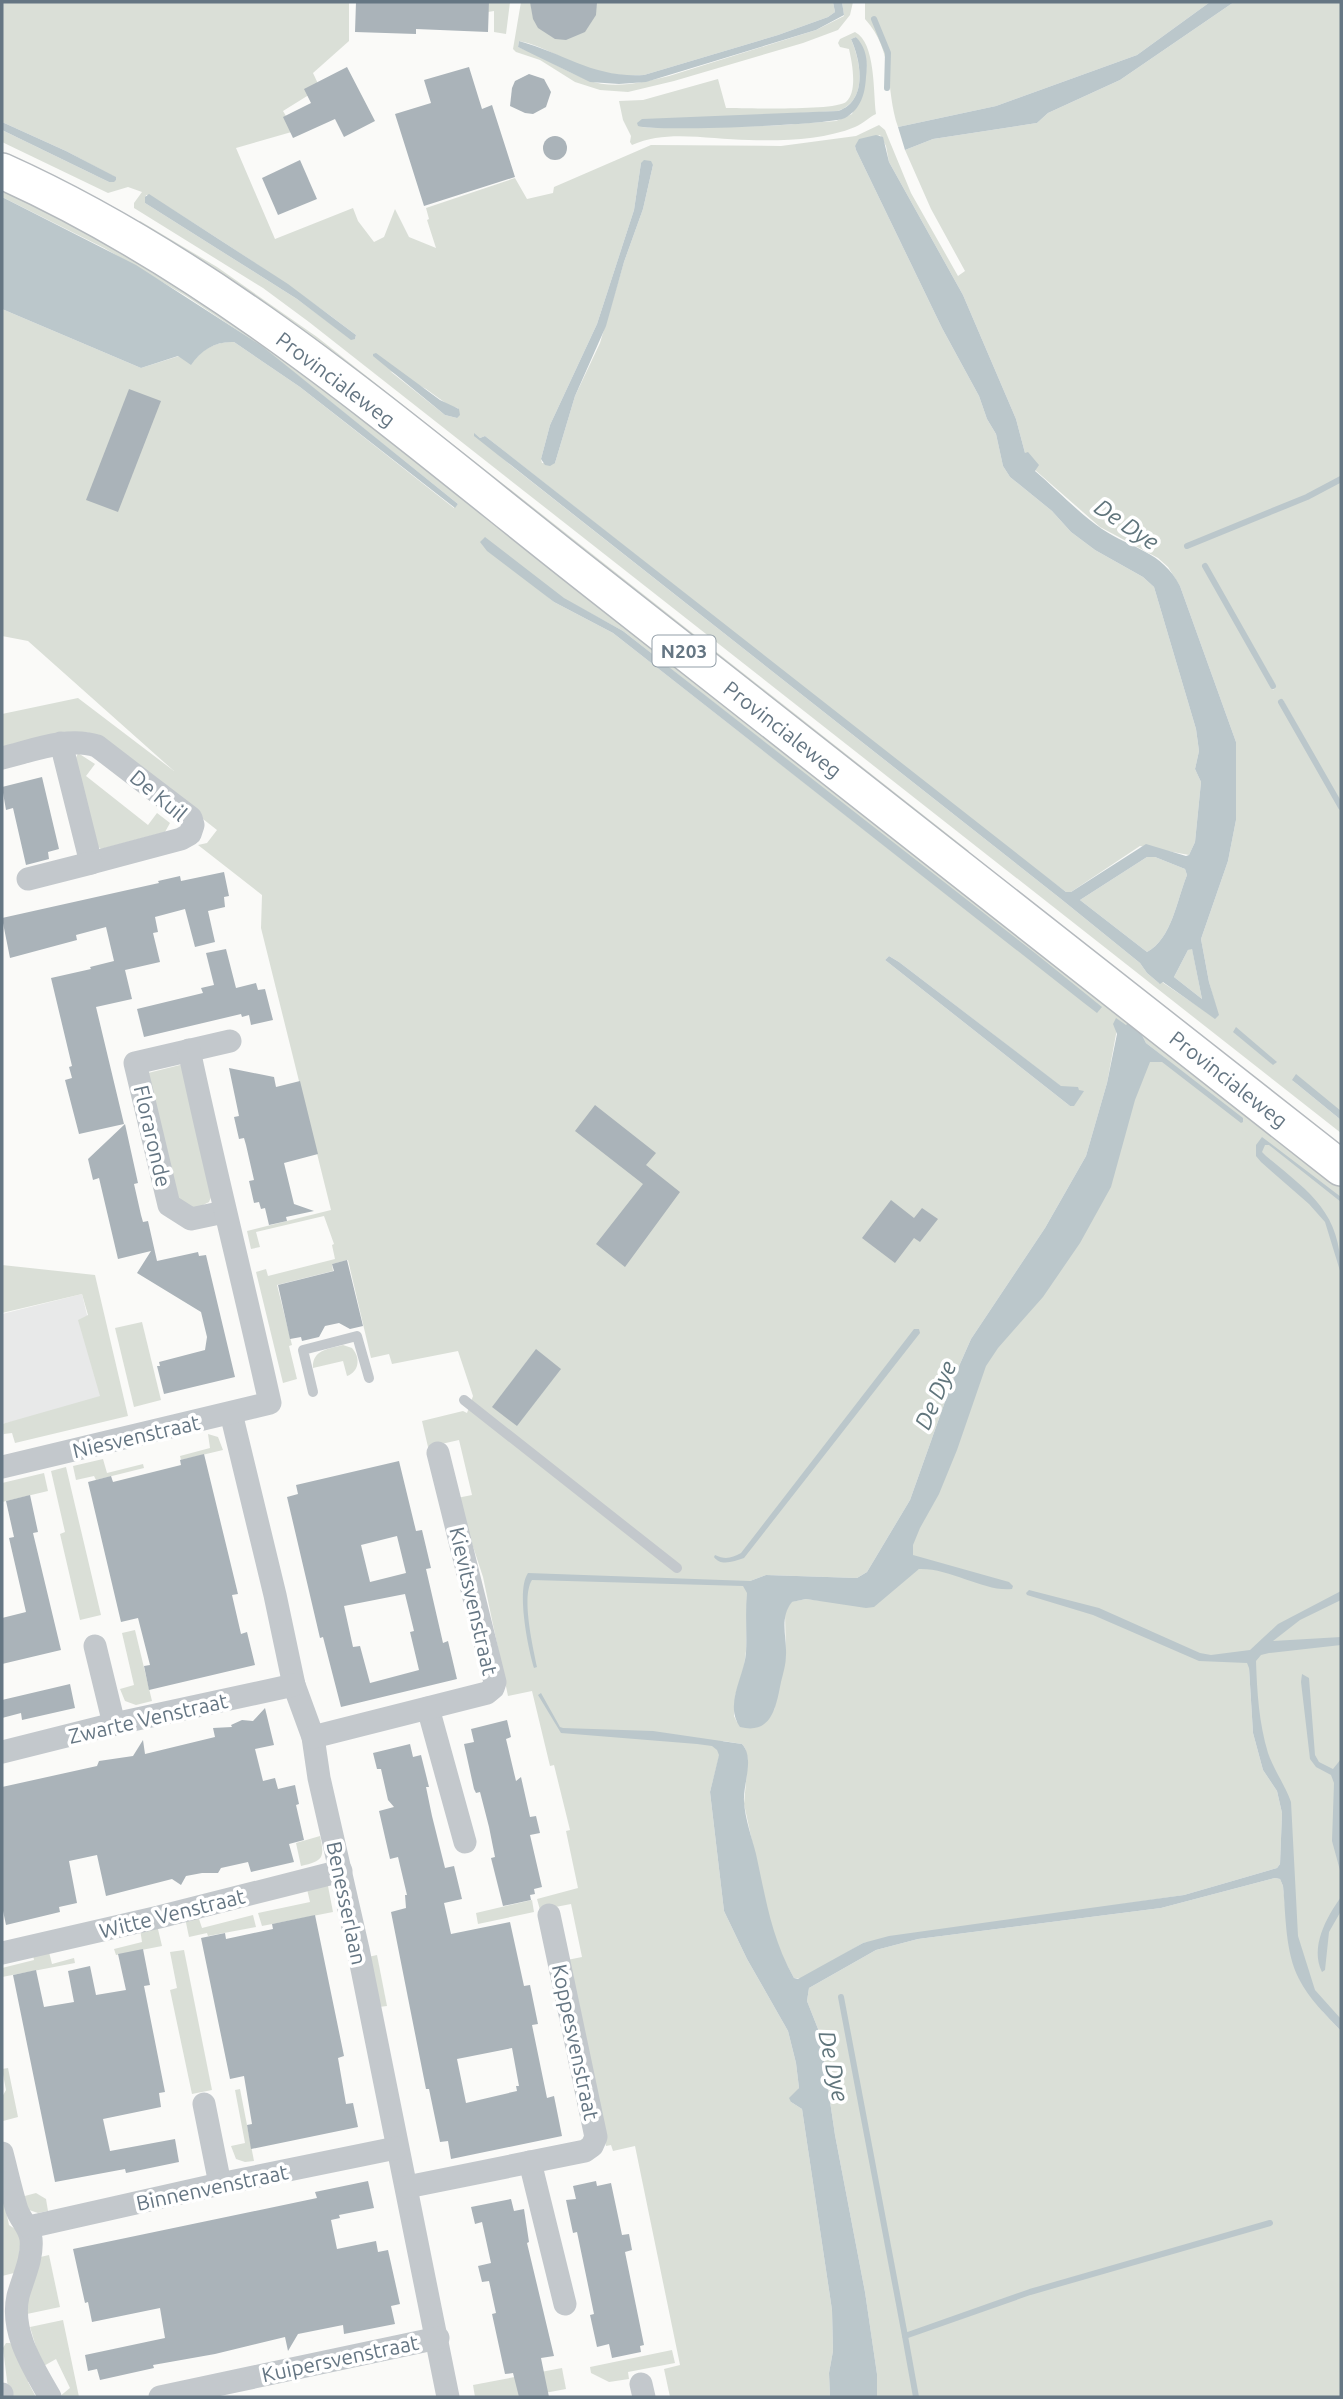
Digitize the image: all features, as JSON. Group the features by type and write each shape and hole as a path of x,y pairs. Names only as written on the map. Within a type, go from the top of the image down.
{"main road":[{"name":"Provincialeweg","path":"2,171 103,220 172,261 290,343 1341,1168"}],"street":[{"name":"De Kuil","path":"2,758 61,743 83,741 97,746 191,818 190,834 181,839 28,879"},
{"path":"61,743 91,863"},
{"name":"Floraronde","path":"224,1212 191,1220 169,1205 135,1063 230,1041"},
{"path":"188,1050 224,1212"},
{"name":"Niesvenstraat","path":"2,1467 270,1403 238,1260 224,1212"},
{"name":"Benesserlaan","path":"231,1413 294,1685 313,1737 319,1778 341,1871 396,2148 407,2187 448,2397"},
{"name":"Kievitsvenstraat","path":"313,1737 487,1693 493,1688 495,1682 438,1454"},
{"path":"95,1646 114,1724"},
{"name":"Zwarte Venstraat","path":"2,1752 114,1724 294,1685"},
{"path":"428,1708 465,1842"},
{"name":"Witte Venstraat","path":"2,1953 341,1871"},
{"name":"Koppesvenstraat","path":"407,2187 585,2151 592,2146 596,2137 549,1915"},
{"path":"204,2104 220,2184"},
{"name":"Binnenvenstraat","path":"29,2227 396,2148"},
{"path":"2,2153 18,2214 29,2227 31,2242 27,2271 10,2333 30,2361 50,2397"},
{"path":"530,2162 565,2304"},
{"name":"Kuipersvenstraat","path":"160,2397 438,2338"}],"lane":[{"path":"313,1392 303,1350 357,1336 369,1378"},
{"path":"464,1400 677,1568"}],"shaded area":[{"path":"2,2 349,2 349,41 313,73 320,88 283,111 295,131 236,148 275,239 353,208 358,221 374,242 384,237 395,209 409,237 436,248 426,208 515,178 527,199 553,193 554,187 651,145 781,146 856,136 879,125 885,130 911,193 958,276 965,271 931,209 905,150 933,139 1037,123 1048,113 1120,80 1234,2 1341,2 1341,804 1283,700 1279,702 1341,808 1341,1112 1292,1080 1341,1120 1341,1133 309,322 263,288 134,208 134,203 142,192 128,187 108,193 2,142 2,130 109,182 116,180 66,151 2,122","holes":["880,135 886,146 889,162 963,295 1016,419 1025,453 1035,470 1100,527 1158,558 1168,567 1180,586 1236,742 1236,820 1228,861 1201,939 1218,1015 1215,1018 1162,982 1159,983 1140,963 1061,899 508,463 475,434 480,438 485,436 1066,892 1071,892 1140,846 1189,855 1195,842 1201,782 1195,769 1199,751 1196,729 1154,587 1143,577 1095,550 1071,532 1052,511 1010,477 1003,466 996,434 979,396 942,328 855,146","641,163 653,165 643,209 600,343 575,396 555,463 542,463 550,425 597,324 634,210","146,195 149,195 228,245 331,316 356,335 355,339 351,339 297,299 145,203","390,371 426,389 451,407 458,408 457,418 445,415","1207,567 1276,686 1273,690 1204,569"]},
{"path":"489,2 510,2 506,34 494,32 494,11 488,12"},
{"path":"521,2 833,2 835,12 828,17 778,35 644,75 617,75 597,71 538,46 519,41 518,47 579,76 598,83 618,85 669,76 816,30 844,16 842,2 853,2 850,15 838,30 803,43 628,92 600,90 575,82 540,60 516,52 513,49"},
{"path":"833,2 842,2 844,15 816,30 646,82 590,82 518,47 519,41 594,69 626,75 644,75 778,35 828,17 835,12"},
{"path":"865,2 1210,2 1137,55 996,106 898,127 885,58 881,44 865,19"},
{"path":"1210,2 1234,2 1120,80 1048,113 1037,123 933,139 905,150 898,127 996,106 1137,55"},
{"path":"855,32 867,46 870,57 876,114 855,127 830,135 789,140 675,136 632,145 630,142 631,136 623,120 619,101 643,100 718,79 726,108 808,108 846,102 852,91 853,69 849,49 840,47 840,39","holes":["856,37 862,48 866,76 852,114 836,121 768,126 642,128 745,116 838,111 854,99 860,80 851,39"]},
{"path":"856,37 866,56 865,83 858,106 845,118 742,127 638,126 637,123 642,119 838,111 848,106 858,90 859,69 851,39"},
{"path":"2,122 66,151 116,177 116,180 109,182 2,130"},
{"path":"876,135 883,137 889,162 963,295 1016,419 1025,453 1028,452 1039,465 1035,471 1094,523 1164,565 1180,586 1236,742 1236,820 1228,861 1201,939 1209,982 1219,1015 1215,1019 1163,982 1160,984 1140,963 1061,899 474,436 474,433 480,438 485,436 1066,892 1071,892 1146,844 1189,855 1195,842 1201,782 1195,769 1199,751 1196,729 1154,587 1143,577 1095,550 1071,532 1052,511 1010,477 1003,466 996,434 979,396 942,328 856,150 859,139","holes":["1147,857 1155,857 1185,869 1187,875 1168,928 1147,952 1080,900","1192,949 1202,999 1174,977 1188,950"]},
{"path":"644,160 651,161 653,165 643,209 624,262 606,326 575,396 555,463 545,465 541,459 550,425 597,324 634,210 641,163"},
{"path":"2,181 152,260 493,513 529,552 1134,1017 1126,1026 1117,1029 1107,1083 1086,1156 1045,1228 971,1339 952,1382 910,1500 867,1572 857,1578 766,1575 750,1581 747,1593 744,1667 735,1696 734,1716 737,1722 774,1710 786,1656 785,1613 791,1602 806,1599 823,1601 919,1569 901,1557 986,1332 1098,1187 1145,1055 1165,1058 1146,1043 1141,1033 1144,1028 1341,1180 1341,2026 1322,2011 1341,2031 1341,2397 877,2397 877,2374 865,2292 835,2135 820,2034 807,2001 809,1988 876,1950 918,1939 1161,1908 1275,1878 1280,1879 1283,1886 1288,1934 1300,1980 1285,1799 1260,1744 1252,1662 1249,1668 1253,1733 1263,1770 1277,1791 1282,1813 1280,1864 1277,1868 1184,1895 863,1943 802,1979 794,1978 770,1925 744,1804 748,1760 745,1748 742,1744 723,1741 710,1792 724,1911 747,1959 788,2031 796,2063 799,2088 791,2102 802,2109 832,2310 830,2397 670,2397 664,2369 680,2365 635,2146 613,2151 611,2145 606,2146 567,1960 582,1957 571,1904 540,1910 537,1899 578,1888 566,1831 570,1830 554,1765 550,1766 532,1691 508,1696 483,1577 457,1498 472,1495 459,1440 428,1447 422,1421 463,1411 467,1413 473,1396 458,1351 392,1364 389,1354 371,1358 348,1260 332,1264 333,1271 277,1285 292,1345 289,1346 297,1379 283,1383 256,1272 266,1269 268,1276 335,1259 334,1244 324,1216 256,1232 260,1247 251,1249 247,1231 331,1210 261,928 262,895 198,845 207,843 217,830 100,738 87,732 78,732 2,750 2,714 78,698 174,771 28,641 2,636 2,309 141,368 179,356 197,357 214,345 234,342 300,387 454,508 458,504 261,346 186,296 104,248 2,197","holes":["524,577 623,631 1101,1007 1097,1012 613,633 554,602","889,956 1063,1088 1077,1087 1079,1091 1070,1106 885,960"]},
{"path":"149,194 288,284 356,335 355,339 351,340 297,299 145,203 145,197"},
{"path":"2,197 136,265 262,346 458,504 455,508 300,387 234,342 221,343 210,348 199,355 191,365 178,356 141,368 2,309"},
{"path":"140,221 217,267 317,337 969,851 137,226"},
{"path":"376,353 440,400 459,409 460,415 457,418 445,415 373,356"},
{"path":"485,537 564,598 623,631 1102,1007 1097,1013 613,633 554,602 487,551 480,542"},
{"path":"78,753 95,764 86,776 148,825 157,813 170,823 165,832 101,849 97,846 76,758"},
{"path":"1147,857 1155,857 1185,869 1187,875 1168,928 1147,952 1080,900"},
{"path":"1192,948 1202,999 1174,977 1188,950"},
{"path":"889,956 1061,1086 1078,1087 1084,1091 1074,1106 1070,1106 885,960"},
{"path":"1116,1018 1126,1025 1132,1019 1144,1028 1141,1033 1146,1043 1243,1118 1243,1122 1162,1062 1150,1062 1135,1100 1111,1187 1080,1243 1043,1297 998,1348 986,1366 957,1450 939,1494 913,1545 913,1555 1009,1582 1013,1586 1012,1589 990,1587 943,1572 919,1569 874,1607 806,1599 792,1602 786,1614 786,1662 777,1701 771,1717 759,1727 740,1727 734,1709 746,1653 747,1593 743,1586 532,1580 528,1610 537,1667 534,1668 523,1605 528,1573 750,1581 766,1575 857,1578 867,1572 910,1500 952,1382 971,1339 1045,1228 1086,1156 1107,1083 1117,1034 1113,1024"},
{"path":"1236,1027 1277,1062 1273,1065 1233,1032"},
{"path":"184,1064 214,1190 209,1202 199,1207 187,1207 178,1198 148,1073"},
{"path":"1296,1074 1341,1111 1341,1120 1292,1080"},
{"path":"1262,1137 1341,1197 1341,1202 1269,1145 1265,1145 1262,1152 1309,1193 1329,1219 1340,1253 1341,1274 1325,1222 1256,1156 1256,1145"},
{"path":"2,1265 95,1275 128,1416 15,1443 12,1433 4,1434 2,1424 100,1396 78,1320 88,1315 82,1294 2,1313"},
{"path":"82,1294 107,1399 2,1424 2,1314"},
{"path":"142,1322 161,1400 134,1407 115,1328"},
{"path":"914,1329 919,1329 920,1333 744,1558 728,1562 717,1560 715,1555 728,1558 741,1553"},
{"path":"343,1345 352,1348 357,1356 356,1368 351,1374 347,1376 343,1361 313,1368 318,1354"},
{"path":"208,1434 218,1437 223,1450 181,1460 180,1456 210,1448"},
{"path":"103,1459 107,1473 143,1464 144,1468 96,1480 94,1476 76,1480 73,1466"},
{"path":"66,1467 101,1615 80,1620 60,1534 65,1532 51,1471"},
{"path":"44,1473 48,1491 2,1502 2,1483"},
{"path":"1029,1590 1099,1608 1200,1653 1211,1655 1250,1650 1278,1624 1341,1591 1341,1600 1300,1620 1273,1641 1341,1637 1341,1645 1269,1653 1261,1655 1256,1661 1265,1742 1270,1759 1291,1802 1298,1936 1315,1990 1341,2019 1341,2031 1308,1993 1294,1968 1287,1934 1283,1886 1280,1879 1275,1878 1161,1908 918,1939 876,1950 809,1988 807,2001 820,2034 877,2374 877,2397 830,2397 832,2310 802,2109 789,2098 799,2088 796,2063 788,2031 747,1959 724,1911 710,1792 719,1755 717,1750 712,1746 697,1744 561,1733 538,1695 541,1693 563,1728 653,1731 742,1744 748,1756 745,1808 766,1902 786,1963 794,1978 798,1979 863,1943 889,1936 1184,1895 1277,1868 1280,1864 1282,1813 1277,1791 1263,1770 1253,1733 1247,1663 1199,1661 1093,1615 1027,1595"},
{"path":"135,1630 152,1701 136,1705 125,1701 120,1689 134,1685 122,1633"},
{"path":"1302,1674 1309,1678 1315,1755 1319,1762 1333,1769 1341,1759 1341,1874 1332,1841 1334,1783 1331,1775 1316,1767 1310,1759"},
{"path":"320,1836 321,1857 301,1866 296,1843"},
{"path":"328,1886 333,1912 262,1926 258,1913 310,1902 307,1889"},
{"path":"1341,1897 1341,1911 1329,1932 1325,1970 1322,1972 1318,1953 1321,1933"},
{"path":"532,1900 534,1912 478,1924 476,1913"},
{"path":"253,1915 256,1927 189,1937 185,1918 198,1916 202,1928"},
{"path":"157,1925 162,1946 116,1955 114,1949 142,1942 140,1929"},
{"path":"184,1950 212,2090 192,2094 170,1990 177,1988 170,1952"},
{"path":"49,1952 52,1964 74,1958 75,1963 2,1977 2,1968 34,1960 33,1955"},
{"path":"377,1955 387,2006 379,2007 368,1957"},
{"path":"8,2068 18,2117 3,2121 2,2097 6,2090 2,2069"},
{"path":"240,2089 254,2161 236,2159 231,2146 245,2143 235,2090"},
{"path":"36,2193 46,2199 48,2211 38,2213 29,2210 21,2197"},
{"path":"2,2201 9,2225 21,2233 18,2272 2,2276"},
{"path":"49,2255 60,2307 27,2314 28,2294 36,2258"},
{"path":"63,2320 79,2397 59,2397 70,2388 56,2359 42,2367 30,2327"},
{"path":"6,2343 15,2347 36,2397 9,2397 3,2348"},
{"path":"672,2350 675,2363 628,2372 629,2379 609,2382 591,2373 590,2367"},
{"path":"562,2368 566,2389 523,2397 475,2397 473,2385"}],"building":[{"path":"356,2 489,2 488,32 416,29 416,34 355,32"},
{"path":"530,2 597,2 596,15 585,32 566,40 555,39 538,28 533,19"},
{"path":"347,67 375,121 344,137 335,119 293,138 283,117 311,103 304,89"},
{"path":"469,67 482,109 492,105 515,177 424,206 395,114 431,103 424,80"},
{"path":"529,74 544,79 551,92 546,107 533,114 510,106 515,81"},
{"path":"555,136 564,139 567,148 564,157 555,160 546,157 543,148 546,139"},
{"path":"300,160 317,199 278,215 262,178"},
{"path":"129,389 161,401 118,512 86,500"},
{"path":"42,777 59,849 48,852 49,859 26,865 13,808 6,810 2,787"},
{"path":"224,872 229,896 224,897 225,907 208,911 215,942 195,947 185,909 155,917 158,932 153,933 160,962 125,970 132,999 96,1007 124,1124 79,1134 65,1080 72,1078 69,1067 72,1066 51,978 114,961 106,927 76,935 77,940 10,958 2,918 180,876 181,881"},
{"path":"226,949 236,988 256,983 258,990 265,989 273,1020 251,1025 249,1015 242,1017 241,1014 144,1037 137,1009 203,993 201,988 214,985 206,953"},
{"path":"229,1068 274,1077 276,1087 300,1081 318,1154 284,1163 294,1204 314,1211 286,1217 287,1221 269,1225 265,1208 261,1209 259,1202 254,1203 249,1181 254,1180 244,1138 239,1139 234,1117 239,1116"},
{"path":"595,1105 656,1153 646,1165 680,1192 625,1267 596,1244 643,1184 575,1131"},
{"path":"125,1124 138,1183 134,1184 141,1215 143,1222 148,1221 157,1261 198,1252 199,1256 206,1255 235,1377 164,1394 157,1366 160,1366 159,1362 205,1350 207,1337 201,1312 137,1273 151,1251 118,1259 99,1178 93,1180 88,1159"},
{"path":"891,1200 914,1218 922,1208 938,1219 920,1242 914,1238 895,1263 862,1238"},
{"path":"347,1260 363,1326 350,1329 339,1323 325,1326 319,1337 302,1341 301,1337 290,1339 278,1285 334,1271 332,1264"},
{"path":"536,1349 561,1369 517,1426 492,1407"},
{"path":"204,1454 238,1594 232,1595 241,1634 247,1632 255,1665 149,1690 144,1666 150,1665 138,1618 121,1622 88,1482 111,1476 113,1482 181,1465 180,1460"},
{"path":"399,1461 416,1531 422,1530 431,1568 426,1569 443,1643 448,1641 457,1679 341,1707 323,1637 320,1638 287,1497 298,1494 296,1485","holes":["397,1536 406,1573 370,1582 361,1545","405,1594 414,1631 410,1632 419,1670 370,1683 360,1646 353,1647 344,1606"]},
{"path":"30,1495 38,1532 33,1533 61,1650 2,1664 2,1618 26,1612 9,1538 14,1537 6,1501"},
{"path":"70,1684 75,1708 22,1720 21,1713 2,1718 2,1700"},
{"path":"265,1708 274,1745 255,1749 263,1781 275,1778 278,1789 295,1785 299,1804 296,1805 304,1840 289,1844 294,1862 251,1872 248,1862 221,1868 218,1873 186,1876 181,1885 172,1879 106,1896 97,1855 69,1861 77,1903 59,1907 60,1912 6,1925 2,1906 2,1787 97,1766 99,1761 133,1756 143,1740 145,1754 215,1737 213,1728 232,1727 231,1725 242,1720 253,1721"},
{"path":"507,1720 511,1737 506,1739 516,1781 521,1777 530,1817 536,1816 540,1833 530,1835 542,1887 534,1889 535,1894 530,1895 531,1900 503,1906 491,1858 495,1857 489,1827 480,1792 476,1793 474,1789 464,1744 474,1742 471,1729"},
{"path":"410,1744 413,1757 421,1755 445,1868 454,1866 462,1899 444,1903 451,1934 510,1922 524,1986 530,1985 538,2024 532,2025 547,2098 554,2096 562,2136 451,2159 448,2141 440,2142 429,2089 426,2089 391,1912 406,1908 407,1895 398,1857 390,1859 379,1811 394,1807 388,1800 381,1769 377,1769 373,1753","holes":["512,2048 519,2086 516,2086 517,2091 466,2103 457,2059"]},
{"path":"315,1915 344,2056 338,2058 346,2104 353,2103 358,2127 251,2149 247,2125 252,2124 244,2076 230,2079 201,1938 225,1933 226,1939 273,1929 272,1924"},
{"path":"143,1949 150,1985 144,1986 165,2092 159,2093 161,2107 103,2119 110,2151 175,2139 179,2162 126,2173 125,2169 55,2182 13,1975 36,1970 44,2007 74,2002 68,1971 90,1966 96,1995 126,1990 118,1954"},
{"path":"368,2181 374,2208 339,2215 340,2218 331,2220 337,2249 376,2241 378,2252 388,2250 400,2304 391,2306 395,2324 344,2334 343,2325 298,2334 288,2351 285,2337 215,2354 153,2365 154,2368 100,2380 97,2369 88,2371 85,2355 165,2338 160,2308 92,2322 73,2249 317,2198 315,2192"},
{"path":"596,2181 597,2186 611,2183 622,2235 629,2234 632,2250 625,2252 644,2345 640,2346 641,2352 612,2358 609,2344 597,2347 590,2315 594,2314 577,2232 573,2233 566,2200 576,2199 573,2186"},
{"path":"511,2199 514,2211 524,2209 527,2243 554,2356 541,2358 549,2397 519,2397 513,2373 505,2374 492,2314 496,2313 489,2281 482,2282 478,2266 491,2263 482,2222 475,2224 471,2207"}],"waterway":[{"path":"874,19 888,53 887,88"},
{"path":"1187,546 1307,497 1341,479"},
{"path":"1205,566 1273,686"},
{"path":"1281,702 1341,807"},
{"name":"De Dye","path":"841,1997 905,2336 1030,2292 1270,2223"},
{"path":"905,2336 916,2397"}]}
